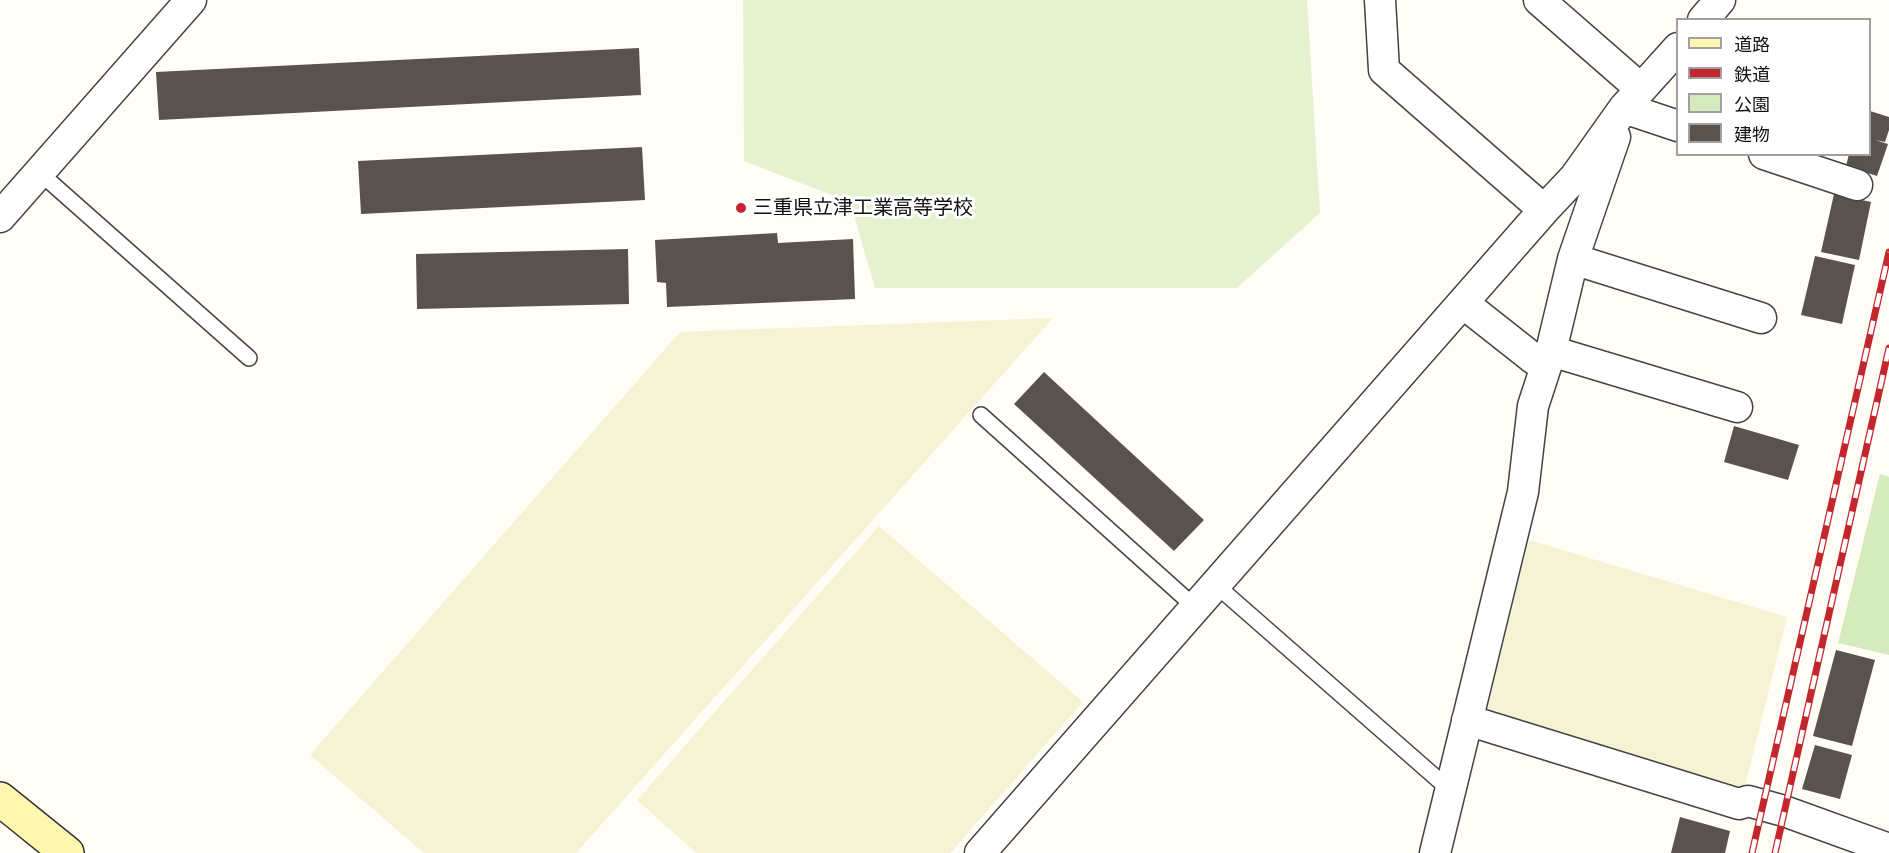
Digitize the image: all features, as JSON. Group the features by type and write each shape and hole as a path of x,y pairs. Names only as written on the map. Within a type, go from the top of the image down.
{"main road":[{"path":"0,799 67,853"}],"street":[{"path":"0,217 190,0"},
{"path":"1380,0 1384,70 1544,210"},
{"path":"1539,0 1633,99 1676,125"},
{"path":"1705,18 1720,0"},
{"path":"980,853 1575,177 1633,99 1676,49"},
{"path":"1435,853 1523,492 1533,406 1549,359 1573,259 1633,99"},
{"path":"1770,156 1857,185"},
{"path":"1573,259 1761,318"},
{"path":"1463,303 1534,359 1549,359 1737,407"},
{"path":"1467,720 1739,804 1748,801 1784,811 1889,849"}],"lane":[{"path":"39,172 249,358"},
{"path":"981,415 1196,608"},
{"path":"1216,585 1450,790"}],"shaded area":[{"path":"1053,318 576,853 424,853 310,755 680,332"},
{"path":"879,526 1083,702 950,853 696,853 637,800"},
{"path":"1529,540 1787,617 1744,790 1487,711"}],"green space":[{"path":"743,0 1307,0 1320,213 1237,288 875,288 850,202 744,161"},
{"path":"1880,474 1889,477 1889,655 1838,643"}],"building":[{"path":"639,48 641,95 159,120 156,72"},
{"path":"1871,111 1889,117 1889,130 1885,142 1875,140 1888,144 1877,176 1846,166 1848,156 1871,156"},
{"path":"642,147 645,200 361,214 358,161"},
{"path":"1834,194 1871,202 1859,260 1821,252"},
{"path":"777,233 778,243 853,239 855,299 667,307 666,283 657,282 655,240"},
{"path":"628,249 629,304 417,309 416,254"},
{"path":"1815,256 1855,265 1842,324 1801,315"},
{"path":"1044,372 1204,520 1174,551 1014,404"},
{"path":"1734,426 1799,445 1788,480 1724,462"},
{"path":"1836,650 1875,660 1852,746 1813,736"},
{"path":"1815,745 1852,755 1840,799 1802,789"},
{"path":"1680,817 1730,831 1725,853 1671,853"}],"railway":[{"path":"1752,853 1889,252"},
{"path":"1775,853 1889,348"}],"place":[{"name":"三重県立津工業高等学校","path":"741,208"}]}
